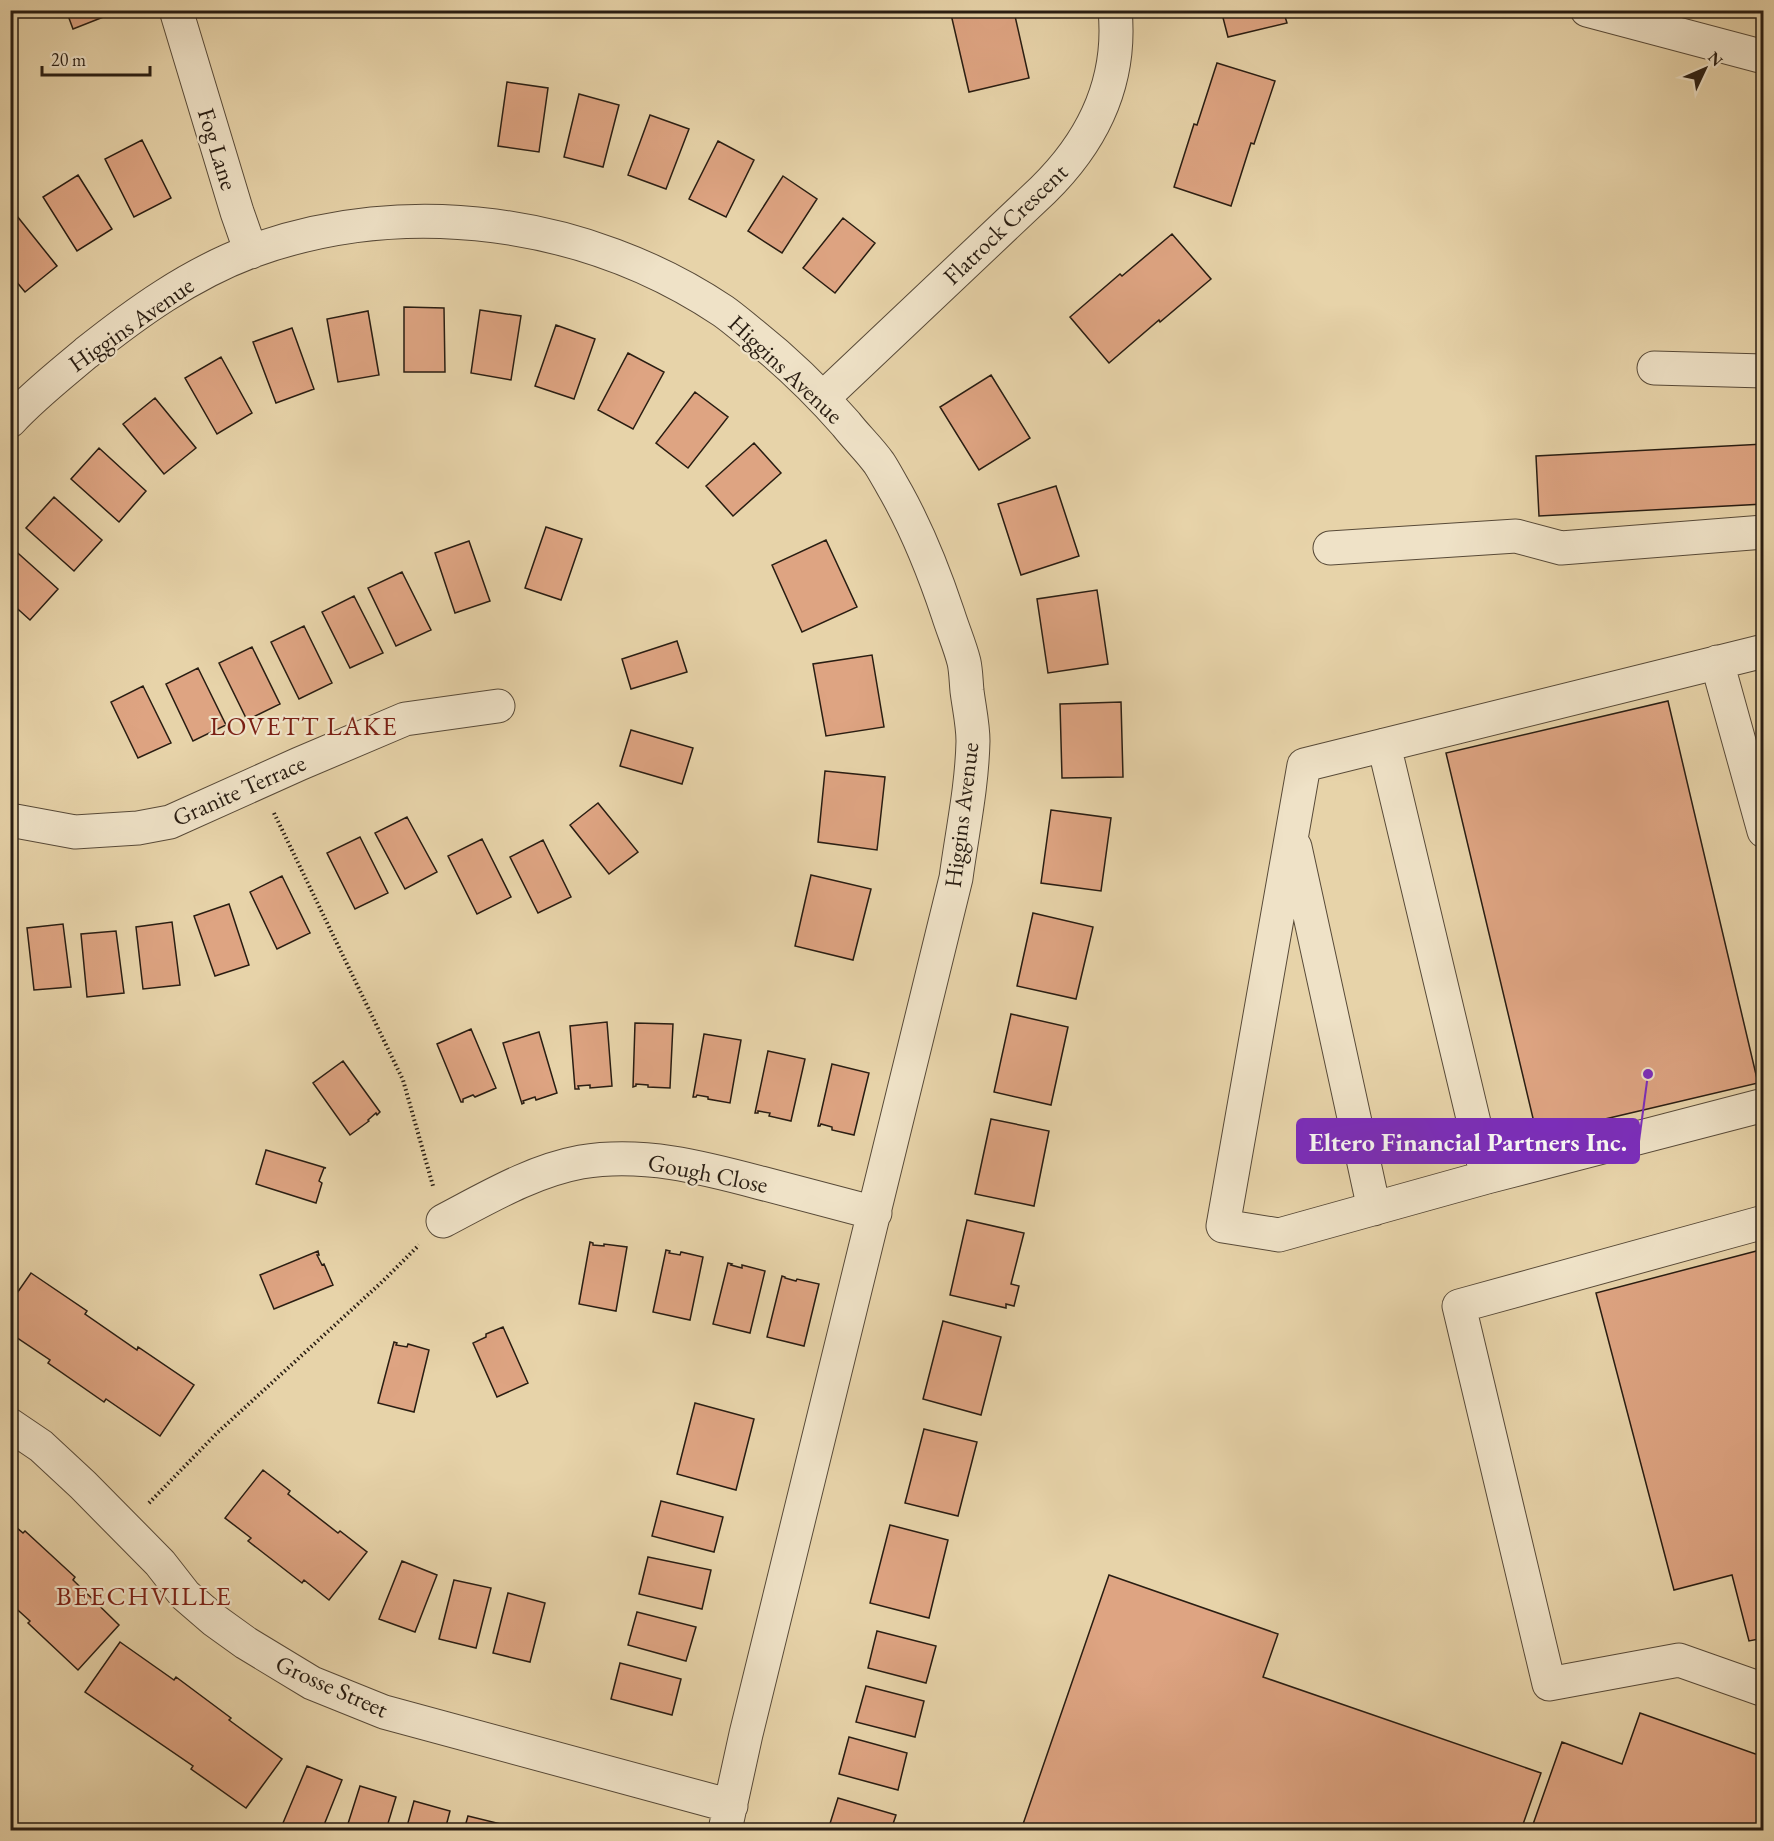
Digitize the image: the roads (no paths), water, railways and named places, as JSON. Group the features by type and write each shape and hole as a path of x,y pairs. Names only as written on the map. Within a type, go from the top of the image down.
{"street":[{"name":"Fog Lane","path":"176,10 237,213 251,252"},
{"name":"Flatrock Crescent","path":"823,398 1043,190 1076,154 1100,111 1108,88 1116,39 1115,10"},
{"path":"1587,10 1764,57"},
{"name":"Higgins Avenue","path":"10,421 47,386 112,333 146,308 213,267 294,238 331,230 407,222 483,224 559,238 631,262 666,278 724,312 777,354 823,398 879,464 914,526 938,584 964,663 973,739 956,878 746,1734 728,1818"},
{"path":"1654,368 1764,371"},
{"path":"1329,548 1516,536 1561,548 1764,532"},
{"path":"1764,651 1304,765 1223,1226 1279,1235 1487,1177 1764,1105"},
{"path":"1717,662 1764,831"},
{"name":"Granite Terrace","path":"10,820 75,832 138,828 170,822 259,781 405,719 498,706"},
{"path":"1384,745 1487,1177"},
{"path":"1292,832 1374,1209"},
{"name":"Gough Close","path":"443,1221 508,1187 540,1174 580,1163 623,1158 675,1162 875,1212"},
{"path":"1764,1222 1460,1306 1549,1684 1680,1660 1764,1690"},
{"name":"Grosse Street","path":"10,1425 41,1446 160,1563 185,1595 214,1620 278,1664 312,1683 384,1712 728,1818"}],"place":[{"name":"Eltero Financial Partners Inc.","path":"1648,1074"}],"district":[{"name":"LOVETT LAKE","path":"304,726"},
{"name":"BEECHVILLE","path":"144,1595"}]}
